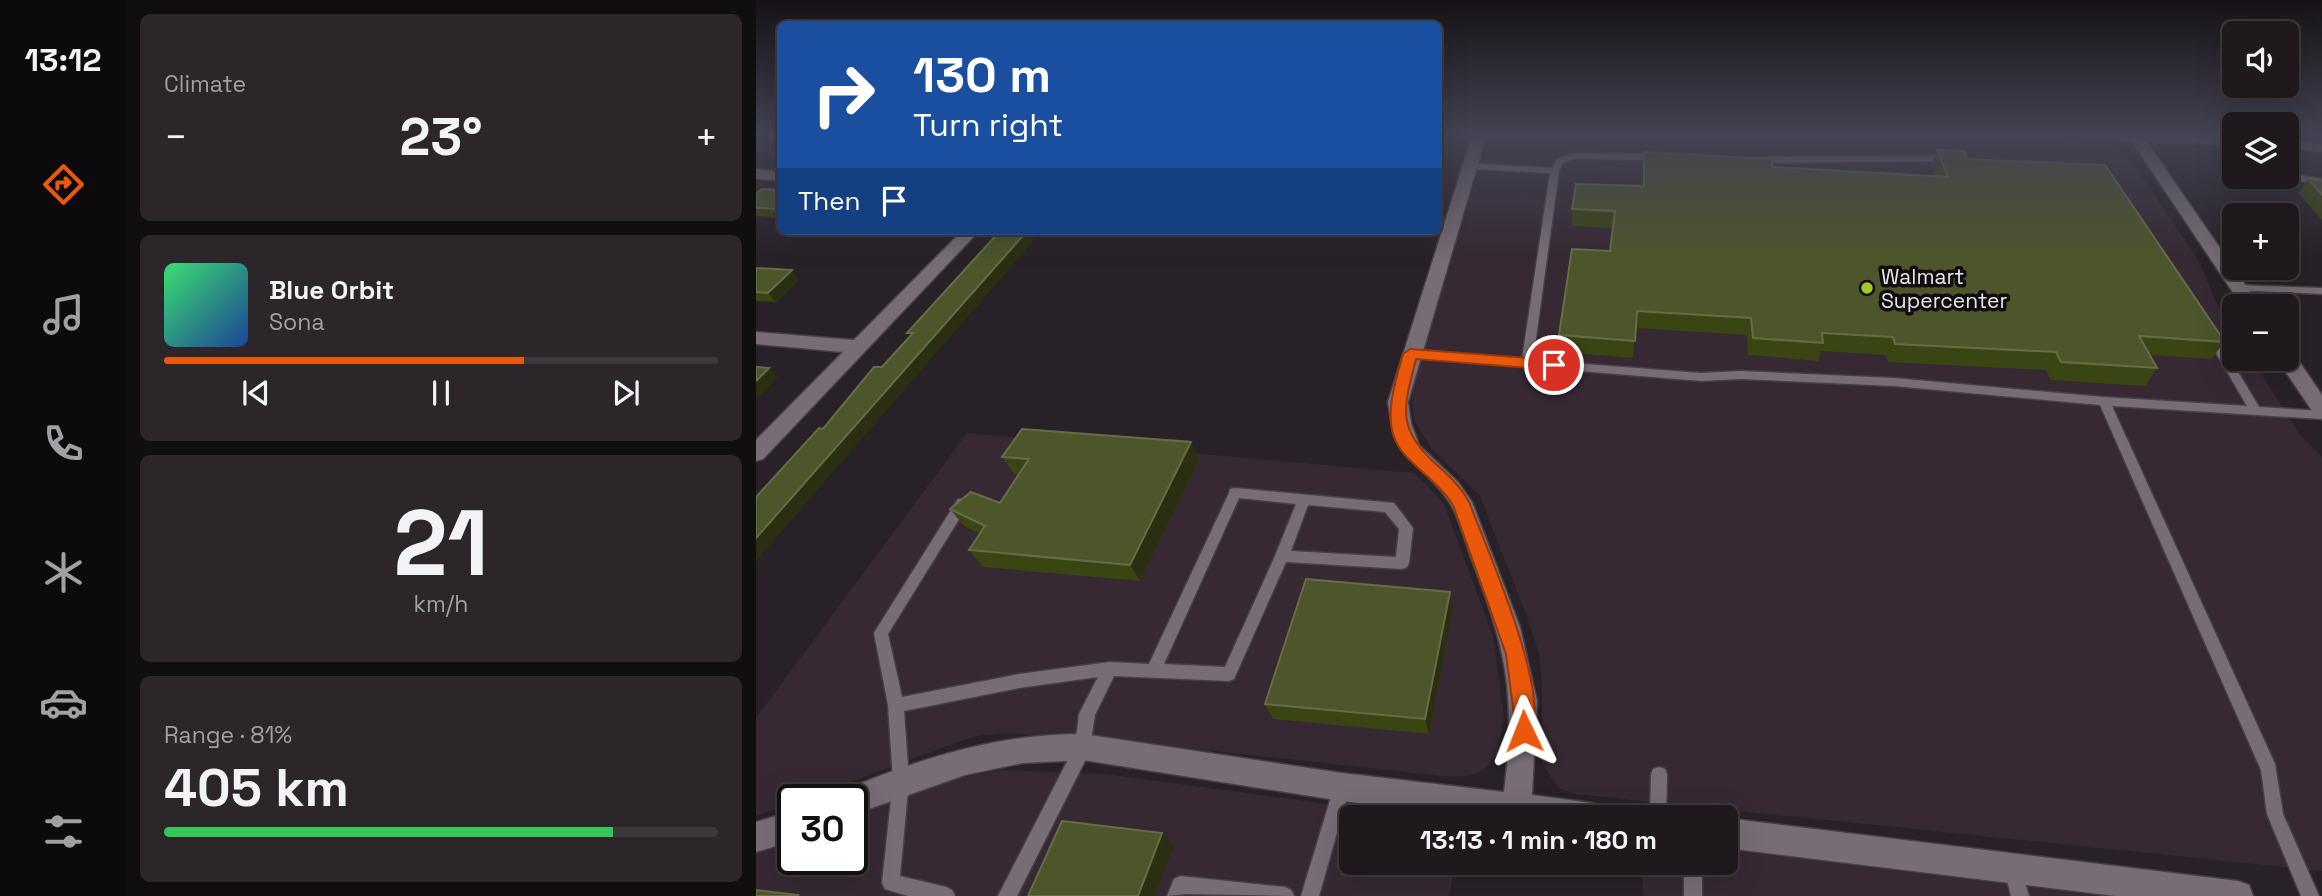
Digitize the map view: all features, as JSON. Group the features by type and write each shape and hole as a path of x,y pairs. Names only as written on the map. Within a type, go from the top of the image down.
{"street":[{"path":"1466,175 1410,354 1398,402 1399,423 1408,448 1451,488 1461,502 1516,654 1524,699 1524,731 1516,805"},
{"path":"2164,175 2242,294"},
{"path":"756,453 967,235"},
{"path":"756,338 858,347"},
{"path":"2295,371 2322,410"},
{"path":"868,794 901,780 987,754 1043,746 1083,747 1342,787 1491,805"},
{"path":"756,837 777,831"},
{"path":"1738,836 2016,882 2238,896"}],"lane":[{"path":"1527,363 1554,175"},
{"path":"2299,178 2322,182"},
{"path":"2238,288 2322,292"},
{"path":"2205,323 2256,411"},
{"path":"1410,354 1701,377 1741,375 1894,382 2104,401 2322,415"},
{"path":"2104,401 2269,770 2275,814 2310,896"},
{"path":"1154,670 1235,493 1388,507 1406,528 1402,563 1282,556"},
{"path":"896,705 1019,681 1110,668 1229,674 1282,556 1304,499"},
{"path":"946,896 891,883 901,780 896,705 881,632 963,501"},
{"path":"1007,896 1083,747 1087,714 1110,668"},
{"path":"1658,805 1659,775"},
{"path":"1310,896 1342,787"},
{"path":"1693,875 1693,896"},
{"path":"1176,896 1180,885 1285,896"}],"shaded area":[{"path":"1477,175 2141,175 2199,261 2222,311 2222,371 2260,371 2300,435 2322,457 2322,871 1738,811 1738,805 1682,805 1575,794 1558,788 1542,763 1542,684 1539,654 1528,619 1480,496 1432,449 1414,420 1413,376"},
{"path":"967,433 1415,473 1444,504 1493,636 1504,717 1497,754 1484,769 1473,775 1453,777 1131,742 1005,733 977,736 958,742 845,784 777,784 777,809 756,816 756,718"},
{"path":"1002,770 1104,774 1339,805 1339,875 1453,875 1449,896 756,896 756,854 777,846 777,875 868,875 868,810 937,782"},
{"path":"1738,851 2102,896 1642,896 1643,875 1738,875"}],"building":[{"name":"Walmart Supercenter","path":"1644,175 1948,177 1947,175 2112,175 2222,338 2222,342 2139,336 2157,368 2061,362 2056,352 1895,344 1893,337 1822,333 1823,343 1753,338 1751,318 1637,311 1635,341 1559,335 1572,249 1610,251 1615,211 1572,209 1576,184 1644,186"},
{"path":"2308,179 2322,180 2322,195"},
{"path":"762,189 777,190 777,209 756,208 756,193"},
{"path":"996,235 1023,235 756,538 756,497 819,428 823,429 874,367 882,367 913,333 907,333"},
{"path":"756,268 792,270 768,293 756,292"},
{"path":"756,367 769,368 756,381"},
{"path":"1022,429 1191,442 1130,565 969,550 985,526 950,509 971,492 1000,503 1029,459 1002,457"},
{"path":"1306,579 1450,592 1425,719 1265,704"},
{"path":"1062,821 1162,833 1138,896 1028,896"},
{"path":"756,890 798,895 756,896"}],"place":[{"name":"Walmart Supercenter","path":"1867,288"}],"route":[{"path":"1524,731 1524,699 1516,654 1461,502 1451,488 1408,448 1399,423 1398,402 1410,354 1554,365"}]}
